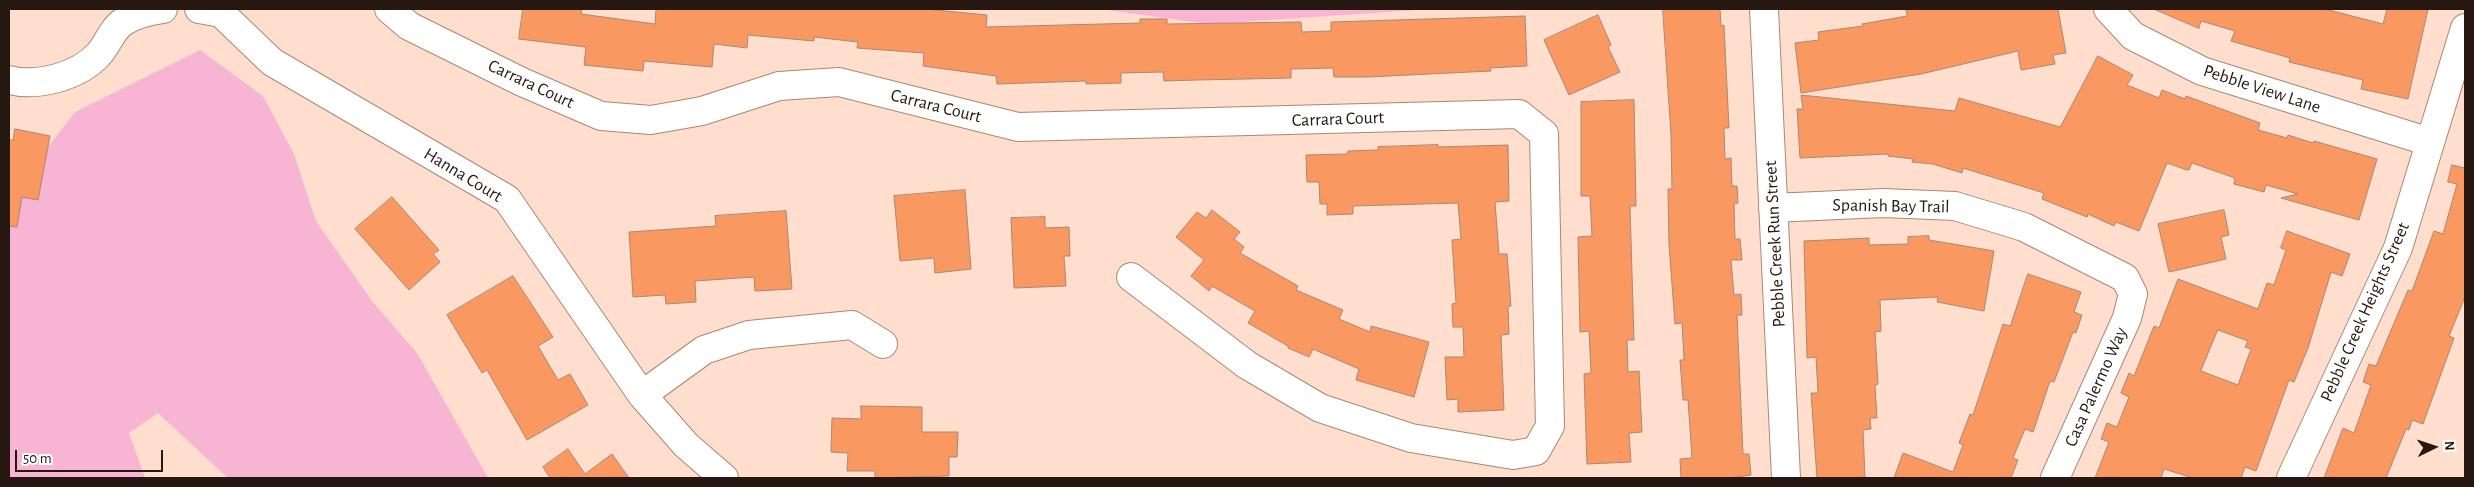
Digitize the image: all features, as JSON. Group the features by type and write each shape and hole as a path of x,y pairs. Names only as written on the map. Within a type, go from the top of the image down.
{"street":[{"path":"9,80 21,83 65,76 97,56 122,23 142,13 163,9"},
{"name":"Hanna Court","path":"199,9 221,13 272,62 507,199 642,395 686,445 724,478"},
{"name":"Carrara Court","path":"389,9 409,26 522,82 601,116 651,120 702,111 779,86 839,82 1018,127 1520,114 1544,134 1550,426 1536,451 1513,455 1410,438 1320,408 1247,365 1131,277"},
{"name":"Pebble Creek Run Street","path":"1764,9 1786,478"},
{"name":"Pebble View Lane","path":"2108,9 2133,36 2202,71 2430,142"},
{"name":"Pebble Creek Heights Street","path":"2291,478 2398,248 2465,28"},
{"name":"Spanish Bay Trail","path":"1773,208 1883,202 1956,206 2024,227 2125,278 2133,294"},
{"name":"Casa Palermo Way","path":"2055,478 2127,318 2133,294"},
{"path":"642,395 704,350 749,335 852,325 883,344"}],"shaded area":[{"path":"1100,9 1432,9 1208,24"},
{"path":"200,50 263,96 294,154 316,221 372,301 417,353 488,478 228,478 158,413 129,433 145,478 9,478 9,188 34,165 75,112"}],"building":[{"path":"523,9 582,9 581,14 655,24 656,9 926,9 987,15 986,27 1140,23 1140,19 1167,19 1167,24 1301,22 1302,32 1331,31 1331,22 1525,16 1527,66 1490,68 1491,71 1368,77 1334,77 1333,68 1291,69 1291,78 1164,81 1163,72 1121,73 1121,83 1086,84 1086,81 997,84 996,76 923,66 924,53 857,48 858,42 814,37 814,41 748,35 747,48 714,44 712,67 644,61 643,71 584,65 586,47 519,39"},
{"path":"1663,9 1720,9 1721,26 1724,25 1729,128 1724,128 1725,159 1731,158 1732,186 1737,186 1738,203 1734,204 1735,239 1740,239 1742,260 1731,260 1734,295 1741,294 1742,315 1737,315 1743,454 1749,454 1751,475 1728,478 1681,478 1680,459 1692,458 1688,400 1683,400 1680,360 1684,360 1682,323 1675,324 1669,244 1668,189 1672,189 1671,135"},
{"path":"1906,9 2058,9 2066,53 2053,55 2055,64 2021,70 2018,51 1921,74 1801,93 1795,43 1819,40 1818,32 1863,26 1862,24 1907,16"},
{"path":"2154,9 2325,9 2383,24 2387,9 2428,9 2408,99 2361,89 2363,80 2289,62 2290,58 2231,41 2235,31 2201,21 2199,28"},
{"path":"1598,15 1611,45 1608,47 1620,72 1569,95 1544,40"},
{"path":"2098,56 2133,75 2127,85 2159,98 2162,90 2185,99 2186,96 2260,123 2258,130 2287,138 2288,135 2313,143 2314,141 2377,159 2359,220 2281,198 2298,194 2266,185 2264,192 2234,184 2235,178 2192,163 2189,170 2187,170 2167,163 2139,231 2116,222 2114,226 2088,214 2087,217 2042,199 2044,193 1963,168 1962,173 1933,164 1912,162 1913,159 1888,156 1888,154 1800,158 1797,109 1803,109 1801,95 1955,111 1959,98 2060,127"},
{"path":"1634,100 1636,206 1630,206 1634,340 1627,340 1628,372 1639,371 1642,432 1629,433 1631,462 1587,464 1584,374 1591,373 1589,331 1580,332 1578,237 1592,236 1590,196 1581,196 1581,102"},
{"path":"15,129 50,136 38,200 22,197 17,227 9,226 9,140 13,140"},
{"path":"1438,145 1438,147 1508,145 1509,201 1495,202 1499,254 1507,254 1511,306 1508,307 1509,334 1501,335 1504,410 1458,412 1458,399 1447,400 1445,357 1464,357 1463,327 1453,327 1452,304 1456,303 1452,240 1461,239 1458,203 1353,206 1353,214 1327,215 1327,204 1320,204 1319,182 1307,182 1306,155 1347,154 1348,151 1378,150 1378,147"},
{"path":"2452,165 2465,168 2465,297 2449,336 2454,338 2423,424 2412,420 2409,430 2406,429 2386,478 2324,478 2343,428 2354,433 2371,385 2363,382 2369,364 2376,366 2408,290 2412,291 2434,231 2443,234 2457,184 2448,182"},
{"path":"965,190 971,269 935,273 934,258 900,261 894,196"},
{"path":"392,197 439,250 433,254 440,262 409,290 355,229"},
{"path":"1212,210 1240,232 1234,239 1244,247 1240,253 1298,286 1296,290 1343,310 1339,319 1370,332 1371,326 1429,342 1414,397 1356,380 1359,369 1313,349 1309,357 1288,348 1288,346 1248,323 1255,311 1212,286 1209,291 1191,276 1204,260 1176,237 1197,212 1206,218"},
{"path":"2224,210 2229,235 2221,237 2226,259 2169,272 2158,224"},
{"path":"786,211 792,289 755,291 754,277 695,281 696,302 666,304 665,295 633,297 629,232 716,226 715,216"},
{"path":"1045,217 1045,228 1069,227 1070,256 1064,256 1066,286 1014,288 1011,218"},
{"path":"2287,231 2350,254 2342,276 2331,272 2308,348 2294,382 2289,380 2256,471 2245,467 2241,478 2193,478 2164,469 2161,478 2095,478 2109,442 2101,439 2107,423 2117,427 2129,397 2121,393 2129,373 2134,376 2154,326 2159,328 2178,279 2258,309 2267,283 2274,285 2286,250 2281,248","holes":["2218,330 2248,341 2245,347 2251,349 2238,385 2201,371"]},
{"path":"1929,236 1929,240 1994,251 1984,311 1937,302 1938,297 1880,300 1881,331 1875,332 1878,384 1875,385 1877,418 1870,418 1871,429 1863,430 1865,478 1817,478 1811,393 1818,393 1816,357 1807,358 1804,241 1869,238 1869,245 1908,244 1908,237"},
{"path":"2028,274 2081,292 2074,312 2082,315 2076,333 2073,332 2054,382 2050,381 2033,432 2025,429 2013,458 2018,460 2011,478 1894,478 1903,453 1953,472 1963,445 1959,443 1970,414 1973,415 2003,324 2010,326"},
{"path":"513,276 553,337 538,346 558,380 570,374 588,405 527,440 487,370 482,373 447,315"},
{"path":"861,406 922,407 922,432 958,432 957,457 949,457 949,476 875,478 875,471 847,471 848,453 831,452 832,418 861,419"},
{"path":"568,449 585,474 612,454 629,478 550,478 543,467"}]}
